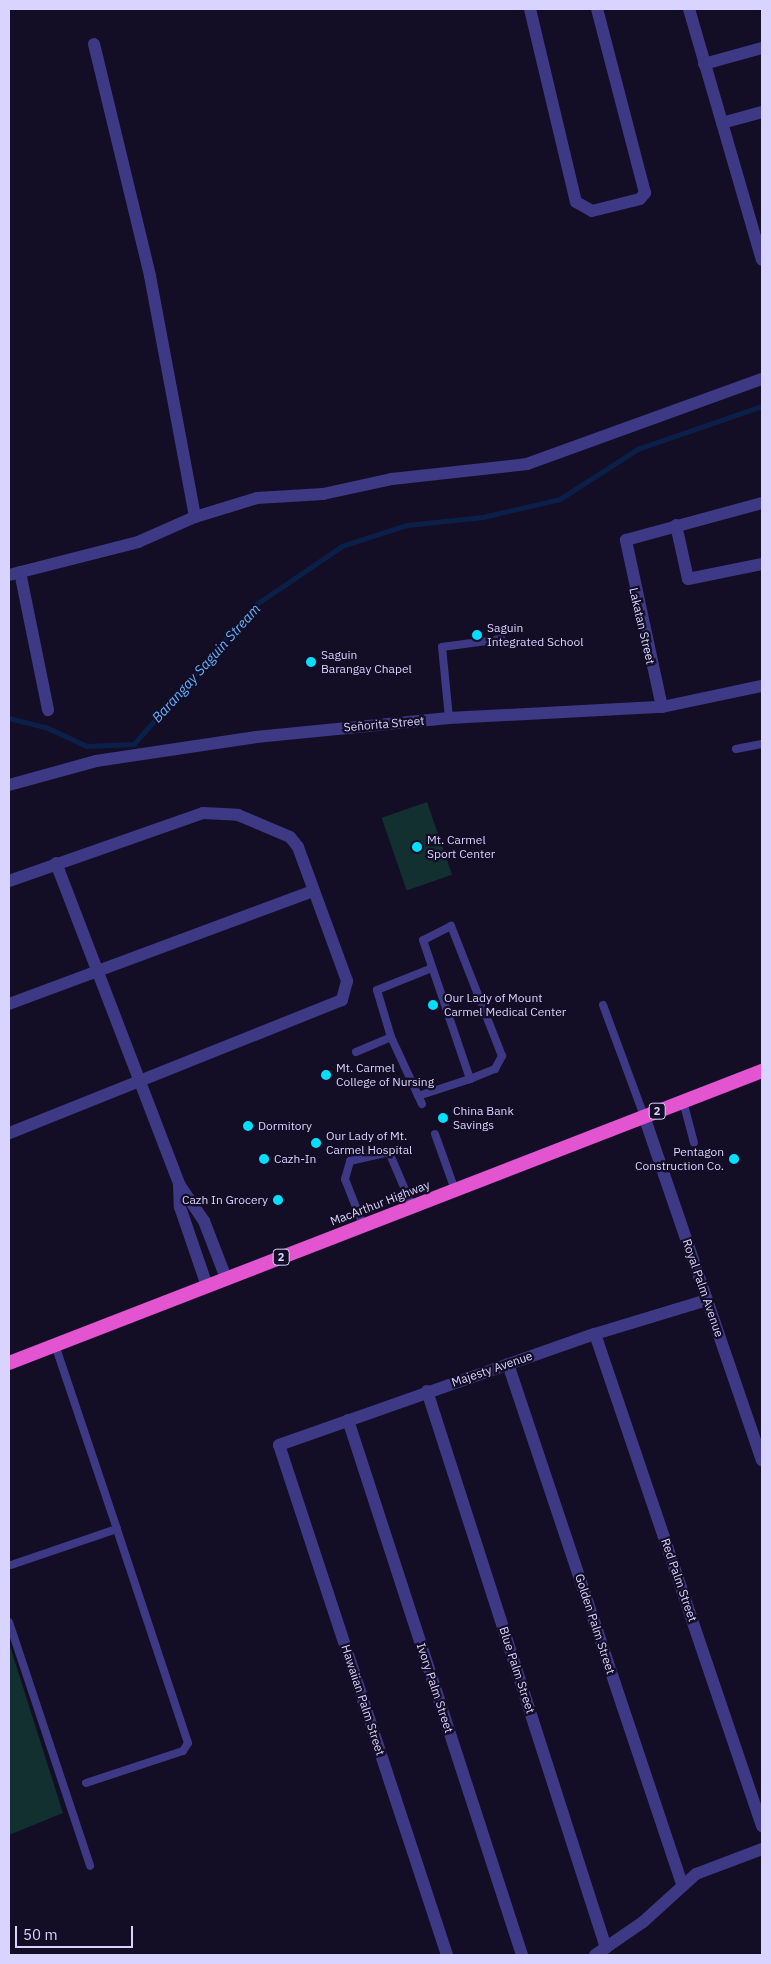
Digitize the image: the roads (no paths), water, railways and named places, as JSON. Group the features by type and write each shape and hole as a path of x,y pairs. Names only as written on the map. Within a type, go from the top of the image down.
{"highway":[{"name":"MacArthur Highway","path":"9,1363 762,1071"}],"street":[{"path":"530,9 576,202 592,211 640,199 645,193 597,9"},
{"path":"690,9 704,64 762,260"},
{"path":"94,44 150,276 195,517"},
{"path":"704,64 762,48"},
{"path":"722,123 762,112"},
{"path":"48,710 15,574 138,542 195,517 257,498 323,494 392,479 528,464 762,378"},
{"path":"762,503 676,525 688,580 762,564"},
{"name":"Lakatan Street","path":"662,707 624,544 631,536 676,525"},
{"name":"Señorita Street","path":"9,785 96,761 256,736 449,718 662,707 762,686"},
{"path":"9,881 203,813 238,815 290,837 304,858 313,892 347,981 342,1000 9,1133"},
{"path":"56,863 98,970 138,1083 179,1184 204,1221 226,1278"},
{"path":"9,1004 313,892"},
{"name":"Royal Palm Avenue","path":"644,1116 762,1460"},
{"path":"179,1184 180,1207 207,1286"},
{"path":"188,1227 204,1221"},
{"name":"Majesty Avenue","path":"279,1445 595,1334 707,1300"},
{"name":"Red Palm Street","path":"595,1334 762,1826"},
{"name":"Golden Palm Street","path":"508,1364 682,1884"},
{"name":"Blue Palm Street","path":"427,1392 601,1952"},
{"name":"Ivory Palm Street","path":"348,1420 522,1955"},
{"name":"Hawaiian Palm Street","path":"279,1445 447,1955"},
{"path":"601,1952 643,1922 682,1884 696,1874 762,1850"}],"lane":[{"path":"449,718 442,647 501,639"},
{"path":"736,749 762,744"},
{"path":"418,1096 470,1078 495,1069 502,1056 454,927 424,938 432,968 470,1078"},
{"path":"422,1104 392,1037 377,990 432,968"},
{"path":"603,1005 644,1116"},
{"path":"356,1052 392,1037"},
{"path":"683,1101 694,1143"},
{"path":"435,1134 455,1190"},
{"path":"363,1225 345,1180 350,1160 388,1152 412,1206"},
{"path":"55,1345 188,1743 184,1751 86,1783"},
{"path":"11,1565 117,1529"},
{"path":"9,1622 90,1866"}],"waterway":[{"name":"Barangay Saguin Stream","path":"9,718 46,727 87,746 134,744 255,605 342,546 407,525 483,517 560,499 638,449 762,406"}],"place":[{"name":"Saguin Integrated School","path":"477,635"},
{"name":"Saguin Barangay Chapel","path":"311,662"},
{"name":"Mt. Carmel Sport Center","path":"417,847"},
{"name":"Our Lady of Mount Carmel Medical Center","path":"433,1005"},
{"name":"Mt. Carmel College of Nursing","path":"326,1075"},
{"name":"China Bank Savings","path":"443,1118"},
{"name":"Dormitory","path":"248,1126"},
{"name":"Our Lady of Mt. Carmel Hospital","path":"316,1143"},
{"name":"Cazh-In","path":"264,1159"},
{"name":"Pentagon Construction Co.","path":"734,1159"},
{"name":"Cazh In Grocery","path":"278,1200"}]}
